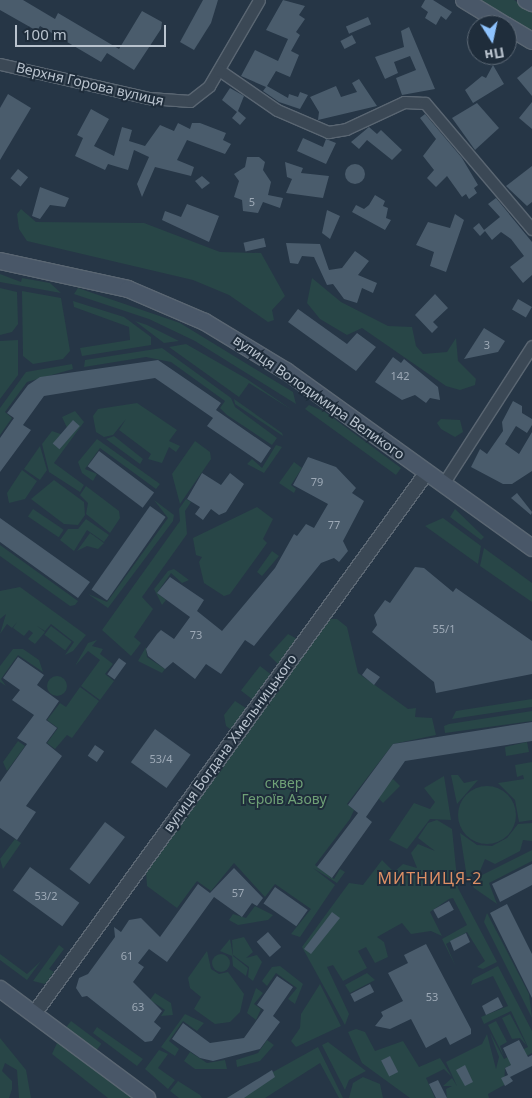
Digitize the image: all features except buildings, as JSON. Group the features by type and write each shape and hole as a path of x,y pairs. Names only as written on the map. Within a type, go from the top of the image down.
{"main road":[{"path":"464,0 488,15"},
{"path":"526,0 532,3"},
{"path":"517,32 532,41"},
{"name":"вулиця Володимира Великого","path":"0,262 106,282 198,318 286,371 532,548"},
{"path":"0,988 147,1098"}],"street":[{"name":"Верхня Горова вулиця","path":"0,64 173,102 199,98 219,70 259,0"},
{"path":"219,70 277,110 328,132 346,129 404,102 425,103 532,229"},
{"path":"443,484 532,346"},
{"name":"вулиця Богдана Хмельницького","path":"34,1014 427,472"}],"green space":[{"path":"476,0 514,0 532,11 532,34 517,25 517,15 501,15"},
{"path":"21,209 36,222 144,223 220,252 261,253 285,296 272,310 274,320 268,322 229,295 193,280 27,241 19,229 17,214"},
{"path":"0,274 21,282 22,278 50,283 61,293 0,282"},
{"path":"312,278 341,302 388,326 412,327 416,346 423,354 447,352 456,338 458,361 476,379 475,385 460,390 446,386 362,328 347,335 320,319 307,303"},
{"path":"0,288 17,292 18,324 12,332 0,335"},
{"path":"78,288 180,323 293,392 296,404 195,341 149,319 74,294"},
{"path":"22,291 61,298 70,351 63,359 33,364 23,356"},
{"path":"73,301 124,317 151,337 151,345 82,356 80,348 130,340 129,327 74,307"},
{"path":"135,321 147,325 179,341 164,343"},
{"path":"18,340 18,375 0,399 0,341"},
{"path":"186,344 247,379 292,410 249,383 239,397 169,347"},
{"path":"162,348 231,398 235,407 277,438 272,445 227,415 220,408 225,401 171,362 146,357 84,367 85,360"},
{"path":"72,364 73,369 27,382 5,412 12,418 0,435 0,408 26,372"},
{"path":"234,399 282,433 283,436 235,404"},
{"path":"137,403 177,430 169,441 180,446 176,452 169,447 162,463 148,459 151,454 119,430 126,419 113,435 104,437 96,432 93,416 98,409"},
{"path":"309,405 325,412 401,468 396,475 305,409"},
{"path":"75,411 84,422 54,463 84,485 80,492 49,472 42,444 52,431 66,436 69,432 62,417"},
{"path":"441,419 460,420 463,432 455,437 441,429 437,423"},
{"path":"114,436 143,459 140,464 106,439"},
{"path":"97,439 160,484 156,489 100,448 85,469 97,474 93,481 82,473 78,462"},
{"path":"195,441 210,452 211,459 180,504 172,474"},
{"path":"276,445 282,447 264,473 247,464 252,459 262,468"},
{"path":"40,446 47,470 40,480 24,469"},
{"path":"294,462 302,468 291,485 296,489 294,493 279,483"},
{"path":"22,470 37,481 25,499 9,503 7,493"},
{"path":"54,480 84,502 85,515 78,525 64,524 31,499"},
{"path":"86,486 119,511 120,518 110,533 86,514 88,503 80,495"},
{"path":"186,499 191,502 185,511 187,534 142,597 153,609 134,637 141,643 131,656 102,630 180,521 179,509"},
{"path":"154,500 174,515 173,521 108,608 88,594 107,602 168,518"},
{"path":"257,507 273,519 263,539 267,543 230,594 224,596 204,583 199,562 202,557 196,555 193,538"},
{"path":"33,509 64,530 59,537 28,516"},
{"path":"455,509 484,537 481,540 450,517"},
{"path":"443,518 481,546 478,564 425,526"},
{"path":"86,519 109,535 104,542 87,530 74,551 60,540 68,529 78,529"},
{"path":"90,533 104,543 98,549 87,546 77,551"},
{"path":"0,545 78,601 75,605 70,606 0,556"},
{"path":"484,548 532,583 532,602 480,566"},
{"path":"272,551 279,556 262,576 257,572"},
{"path":"174,569 189,580 182,583 171,573 157,593 166,600 162,605 154,589 168,571"},
{"path":"20,587 86,635 73,651 65,655 74,642 51,624 45,631 37,626 45,632 35,644 28,639 33,633 29,630 24,636 13,628 17,622 12,628 7,624 0,634 6,614 0,619 0,591"},
{"name":"сквер Героїв Азову","path":"328,619 337,619 347,627 358,673 408,709 416,708 415,717 432,718 436,735 393,744 347,804 354,810 350,819 315,865 334,879 340,869 345,872 337,883 313,868 335,885 300,937 291,934 311,909 275,884 265,897 234,863 211,891 197,881 177,908 147,886 146,871"},
{"path":"51,626 72,642 65,650 44,635"},
{"path":"288,634 299,640 280,666 269,655"},
{"path":"97,640 92,646 103,649 100,654 113,664 105,674 114,681 100,700 81,686 100,660 88,651 75,666 88,643"},
{"path":"146,647 147,657 165,669 162,673 138,661"},
{"path":"13,649 23,649 39,660 43,672 18,655 1,679 6,686 0,682 0,666"},
{"path":"260,666 273,676 254,700 241,690"},
{"path":"57,676 64,679 67,686 64,693 57,696 50,693 47,686 50,679"},
{"path":"80,687 99,701 72,738 67,735 55,749 47,743 58,728 47,720 60,703 66,707"},
{"path":"532,699 532,707 452,719 456,711"},
{"path":"235,701 249,710 234,732 226,726 224,715"},
{"path":"532,711 532,721 445,733 444,726 449,724"},
{"path":"18,741 25,746 7,771 3,762"},
{"path":"527,742 529,752 506,756 505,747"},
{"path":"532,762 532,820 519,822 515,800 498,783 524,779 523,775 517,777 515,765"},
{"path":"451,775 458,775 464,783 478,780 457,804"},
{"path":"444,776 451,820 430,819 407,849 389,840 414,803 430,809 435,802 424,788"},
{"path":"393,779 400,786 383,803 376,796"},
{"path":"487,786 498,788 511,799 516,815 514,826 503,839 487,844 476,842 463,831 458,815 460,804 471,791"},
{"path":"437,820 452,829 458,888 497,962 483,969 477,967 485,961 467,932 446,944 456,967 442,939 467,925 453,898 449,899 430,912 442,936 431,931 411,934 402,923 377,937 384,942 388,957 375,963 366,947 358,951 367,968 343,981 333,965 327,967 349,1014 345,1025 302,947 349,883 363,885 382,860 394,872 403,864 417,868 411,853 418,844 435,851 418,838 428,823"},
{"path":"532,823 532,841 523,840 520,851 495,864 485,859 480,871 467,878 460,833 477,845 492,846 507,838 518,824"},
{"path":"15,839 21,843 3,869 0,859"},
{"path":"532,850 532,861 489,883 497,904 474,888 470,881"},
{"path":"255,906 273,915 268,920 238,925 229,920 233,914 246,918"},
{"path":"487,913 529,994 532,1018 484,922"},
{"path":"244,937 253,952 246,958 257,955 262,962 253,981 248,977 249,967 233,955 232,940"},
{"path":"230,939 233,956 248,968 246,976 233,966 232,956 220,951"},
{"path":"59,945 64,949 49,969 54,972 45,984 33,981"},
{"path":"207,951 211,969 219,974 228,972 244,994 240,1012 230,1022 215,1024 194,1009 201,997 190,988 188,978"},
{"path":"0,954 27,974 41,961 27,980 0,960"},
{"path":"217,954 225,954 230,959 228,970 217,972 212,967 212,959"},
{"path":"280,966 303,984 295,1004 288,999 297,988 276,973 267,986 262,981 272,967"},
{"path":"498,966 532,1031 532,1053 505,1068 504,1085 488,1094 489,1098 447,1098 446,1089 452,1086 443,1086 452,1078 457,1086 446,1062 482,1044 487,1034 496,1069 499,1057 490,1033 504,1059 528,1047 511,1011 484,1024 481,1017 508,1006 493,976 471,985 473,979"},
{"path":"367,973 375,980 350,993 345,985"},
{"path":"320,984 341,1026 296,1047 291,1041 300,1028 301,1014"},
{"path":"256,988 263,993 254,1004 261,1009 256,1020 247,1013"},
{"path":"155,993 171,1003 173,1015 161,1016 165,1010 150,1000"},
{"path":"185,1014 204,1023 197,1031 183,1021 169,1041 179,1049 175,1056 161,1047"},
{"path":"510,1014 527,1046 520,1038 512,1039 502,1018"},
{"path":"71,1021 101,1044 96,1051 66,1028"},
{"path":"496,1021 507,1042 500,1046 504,1057 488,1025"},
{"path":"97,1027 143,1059 137,1066 93,1033"},
{"path":"356,1029 365,1032 375,1051 403,1041 419,1067 440,1058 452,1077 444,1069 426,1078 435,1098 410,1098 362,1063 348,1032"},
{"path":"0,1038 26,1070 31,1098 19,1098 17,1070 5,1063 2,1071 12,1081 12,1089 9,1098 0,1098"},
{"path":"267,1040 274,1045 260,1061 237,1067 236,1060 258,1053"},
{"path":"328,1042 366,1071 349,1080 345,1090 322,1045"},
{"path":"57,1043 75,1054 133,1098 108,1098 52,1054"},
{"path":"318,1047 343,1098 339,1098 320,1063 265,1098 226,1098"},
{"path":"159,1050 168,1054 158,1068 175,1080 168,1089 145,1069"},
{"path":"190,1052 207,1063 225,1060 227,1069 195,1069 184,1061"},
{"path":"363,1077 380,1084 383,1098 349,1098 353,1083"},
{"path":"178,1081 202,1098 179,1098 170,1091"}],"district":[{"name":"МИТНИЦЯ-2","path":"430,878"}]}
